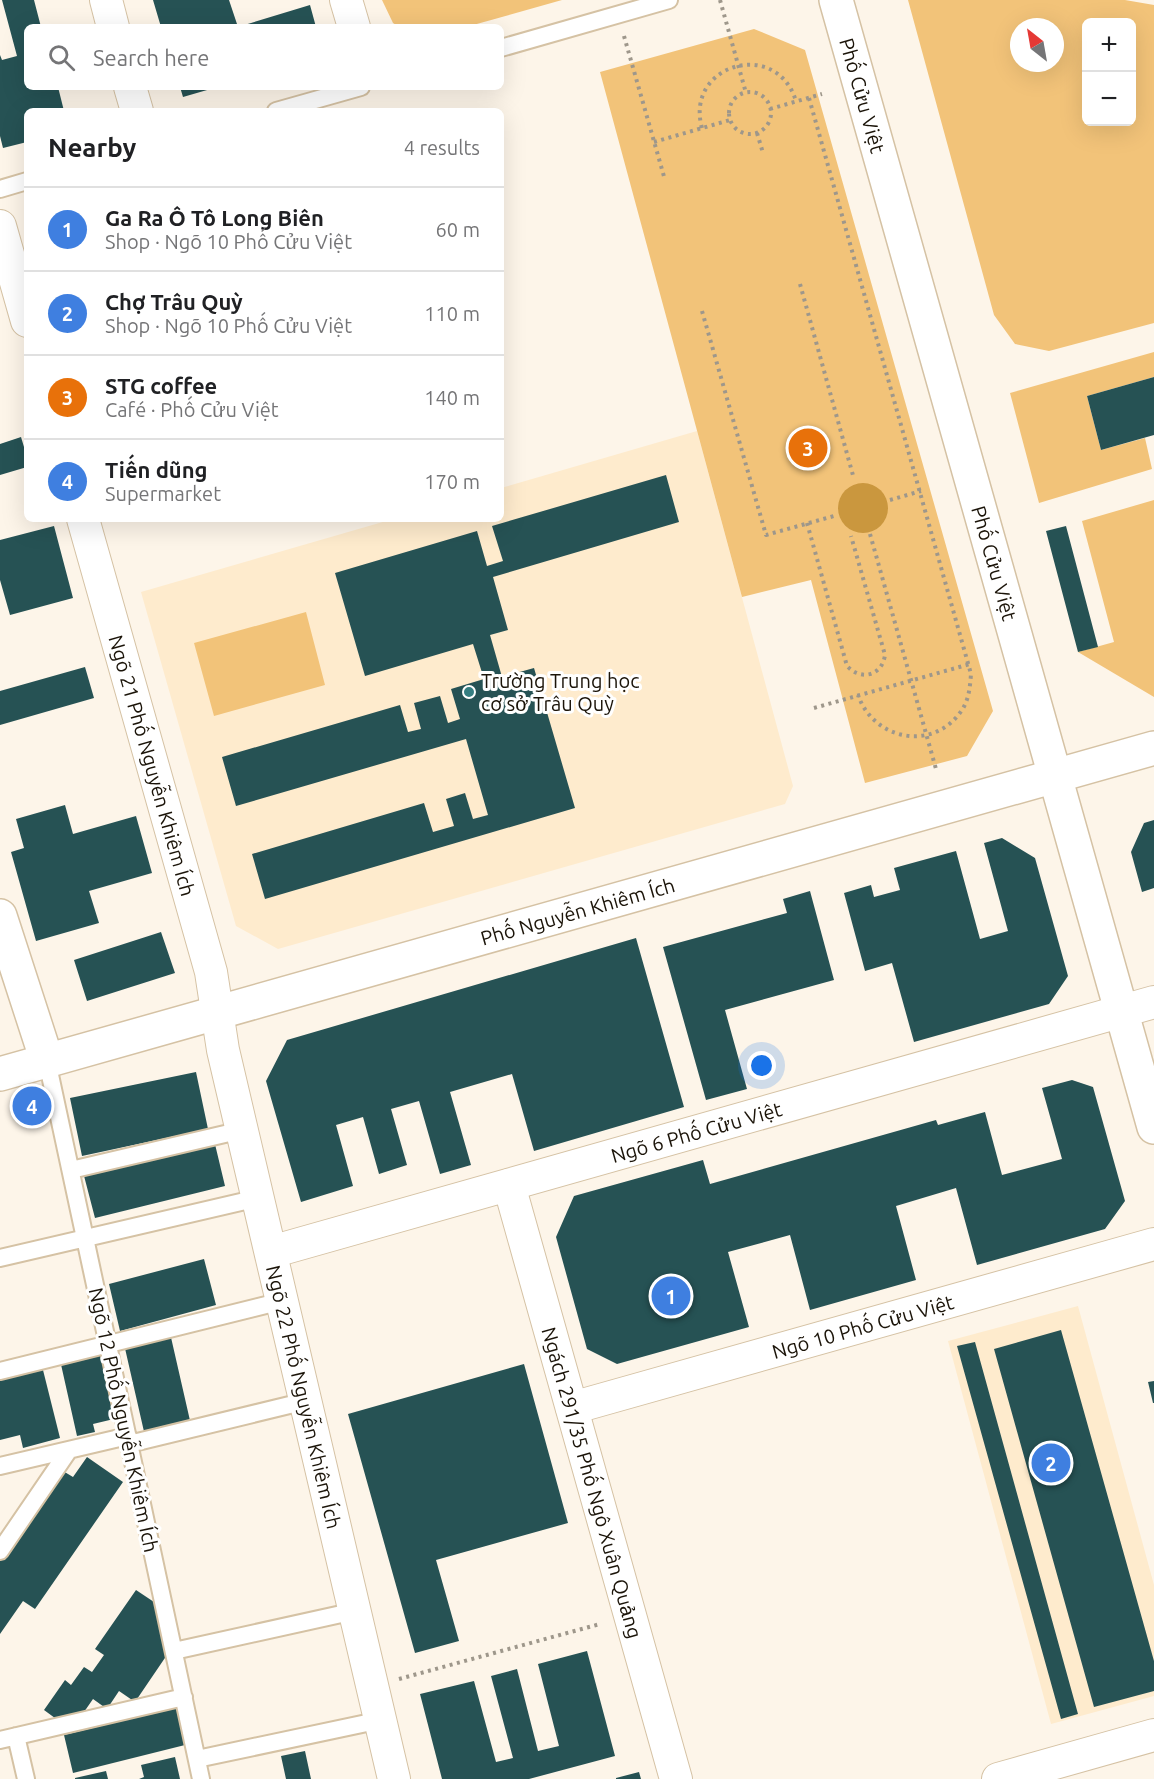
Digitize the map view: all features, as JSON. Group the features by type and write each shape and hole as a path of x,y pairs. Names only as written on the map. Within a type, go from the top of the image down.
{"street":[{"path":"106,0 112,24"},
{"path":"346,0 353,24"},
{"name":"Phố Cửu Việt","path":"836,0 1154,1127"},
{"path":"131,90 136,108"},
{"path":"0,226 24,310"},
{"name":"Ngõ 21 Phố Nguyễn Khiêm Ích","path":"84,522 211,972 217,1013"},
{"name":"Phố Nguyễn Khiêm Ích","path":"0,1074 1154,748"},
{"path":"0,916 47,1061"},
{"name":"Ngõ 6 Phố Cửu Việt","path":"271,1252 1154,1002"},
{"name":"Ngõ 22 Phố Nguyễn Khiêm Ích","path":"217,1013 223,1050 394,1779"},
{"name":"Ngách 291/35 Phố Ngô Xuân Quảng","path":"509,1185 676,1779"},
{"name":"Ngõ 10 Phố Cửu Việt","path":"572,1408 1154,1244"},
{"path":"998,1779 1154,1735"}],"lane":[{"path":"504,47 669,0"},
{"path":"287,108 350,90"},
{"path":"0,189 24,183"},
{"name":"Ngõ 12 Phố Nguyễn Khiêm Ích","path":"47,1061 201,1779"},
{"path":"71,1170 242,1130"},
{"path":"0,1258 258,1198"},
{"path":"0,1371 282,1301"},
{"path":"0,1466 306,1401"},
{"path":"0,1551 69,1450"},
{"path":"174,1651 355,1611"},
{"path":"26,1779 8,1738 184,1697"},
{"path":"197,1759 381,1720"}],"path":[{"path":"720,0 746,93"},
{"path":"618,15 665,180"},
{"path":"702,128 700,104 706,89 716,76 730,67 746,64 762,66 777,73 789,84 796,101"},
{"path":"746,93 758,94 764,98 770,109 771,115 767,126 757,132 744,133 733,126 730,120 730,106 734,100 746,93"},
{"path":"770,109 822,94"},
{"path":"808,98 971,674 969,693 962,710 948,725 926,735 911,737 892,733 875,723 862,708 858,696"},
{"path":"654,142 730,120"},
{"path":"757,132 763,153"},
{"path":"800,284 854,479"},
{"path":"702,311 766,535 834,516"},
{"path":"890,500 921,491"},
{"path":"807,524 847,666 853,673 861,676 870,675 878,670 884,663 885,655 851,536"},
{"path":"870,534 936,769"},
{"path":"814,708 970,664"},
{"path":"372,1686 630,1616"}],"shaded area":[{"path":"382,0 562,0 477,24 393,23"},
{"path":"908,0 1125,0 1154,5 1154,323 1049,351 1015,344 994,315"},
{"path":"754,29 805,50 993,711 967,756 865,783 811,580 742,597 600,72"},
{"path":"1154,352 1154,377 1087,396 1101,450 1145,438 1152,469 1039,503 1010,393"},
{"name":"Trường Trung học cơ sở Trâu Quỳ","path":"697,431 793,786 785,804 278,949 236,926 141,592 383,522 504,522 504,487"},
{"path":"868,483 881,490 887,498 887,518 881,526 873,532 858,533 845,526 839,518 838,503 845,490 853,484"},
{"path":"1154,500 1154,697 1078,652 1114,642 1082,521"},
{"path":"306,612 325,685 214,716 194,643"},
{"path":"1078,1306 1154,1585 1154,1696 1051,1724 948,1341"}],"building":[{"path":"2,0 34,0 40,24 24,24 24,90 59,90 63,108 24,108 24,143 3,148 0,136 0,55 2,60 17,56"},
{"path":"153,0 229,0 237,24 160,24"},
{"path":"310,5 315,24 248,24"},
{"path":"181,90 207,90 183,97"},
{"path":"1154,377 1154,435 1101,450 1087,396"},
{"path":"21,437 24,447 24,468 0,475 0,444"},
{"path":"666,475 679,522 493,577 508,630 490,635 502,677 534,668 575,808 265,899 252,854 424,803 433,832 454,826 446,799 465,793 473,819 488,815 466,739 236,806 222,757 400,705 408,732 421,729 414,703 440,696 448,723 460,719 451,689 484,679 473,644 365,676 335,573 477,531 487,566 503,561 492,526"},
{"path":"54,526 73,598 10,615 0,580 0,540"},
{"path":"1066,526 1098,647 1078,652 1046,531"},
{"path":"85,667 94,698 0,725 0,691"},
{"path":"65,805 73,834 136,816 152,873 89,891 99,923 36,941 11,852 24,848 16,819"},
{"path":"1154,820 1154,888 1142,892 1131,852 1144,823"},
{"path":"1002,838 1035,858 1068,976 1049,1004 914,1042 892,963 865,971 844,893 871,885 874,897 900,890 894,868 956,851 980,939 1008,931 984,843"},
{"path":"810,891 834,980 725,1010 747,1089 706,1100 663,947 787,913 783,899"},
{"path":"161,932 175,973 87,1001 74,960"},
{"path":"636,938 684,1107 534,1151 512,1074 450,1092 471,1165 440,1174 419,1101 391,1109 407,1165 379,1174 363,1117 336,1125 353,1186 301,1202 266,1081 287,1040"},
{"path":"196,1072 208,1129 82,1156 70,1098"},
{"path":"1072,1080 1093,1087 1125,1201 1105,1229 977,1265 956,1188 896,1206 916,1280 810,1310 790,1235 728,1252 749,1327 617,1364 587,1349 556,1237 574,1196 703,1160 710,1184 936,1120 938,1125 985,1112 1002,1175 1062,1159 1042,1088"},
{"path":"214,1140 225,1186 95,1218 83,1172"},
{"path":"204,1259 216,1305 120,1331 109,1284"},
{"path":"1061,1330 1154,1661 1154,1691 1094,1707 994,1349"},
{"path":"170,1333 191,1425 145,1436 124,1344"},
{"path":"975,1342 1078,1714 1061,1719 957,1346"},
{"path":"103,1351 118,1418 93,1424 95,1432 77,1436 60,1360"},
{"path":"524,1364 568,1523 436,1560 459,1641 415,1653 348,1414"},
{"path":"42,1366 60,1438 23,1448 20,1435 0,1440 0,1377"},
{"path":"1154,1381 1154,1403 1153,1403 1148,1382"},
{"path":"87,1457 123,1482 35,1609 23,1601 0,1634 0,1561 63,1471 73,1477"},
{"path":"136,1590 163,1608 171,1649 135,1702 119,1691 107,1709 93,1699 84,1712 59,1721 44,1710 65,1680 71,1685 84,1667 92,1672 104,1655 95,1649"},
{"path":"587,1651 615,1756 529,1779 442,1779 420,1694 474,1681 496,1762 513,1758 491,1676 517,1669 538,1751 559,1746 538,1664"},
{"path":"179,1701 189,1744 73,1773 64,1735 117,1722 116,1717"},
{"path":"305,1751 311,1779 286,1779 281,1756"},
{"path":"175,1757 180,1779 139,1779 144,1777 141,1765"},
{"path":"106,1771 108,1779 75,1779 75,1778"},
{"path":"639,1772 641,1779 616,1779 616,1778"}],"place":[{"name":"STG coffee","path":"808,448"},
{"name":"Trường Trung học cơ sở Trâu Quỳ","path":"469,692"},
{"name":"Tiến dũng","path":"32,1106"},
{"name":"Ga Ra Ô Tô Long Biên","path":"671,1296"},
{"name":"Chợ Trâu Quỳ","path":"1051,1463"}]}
